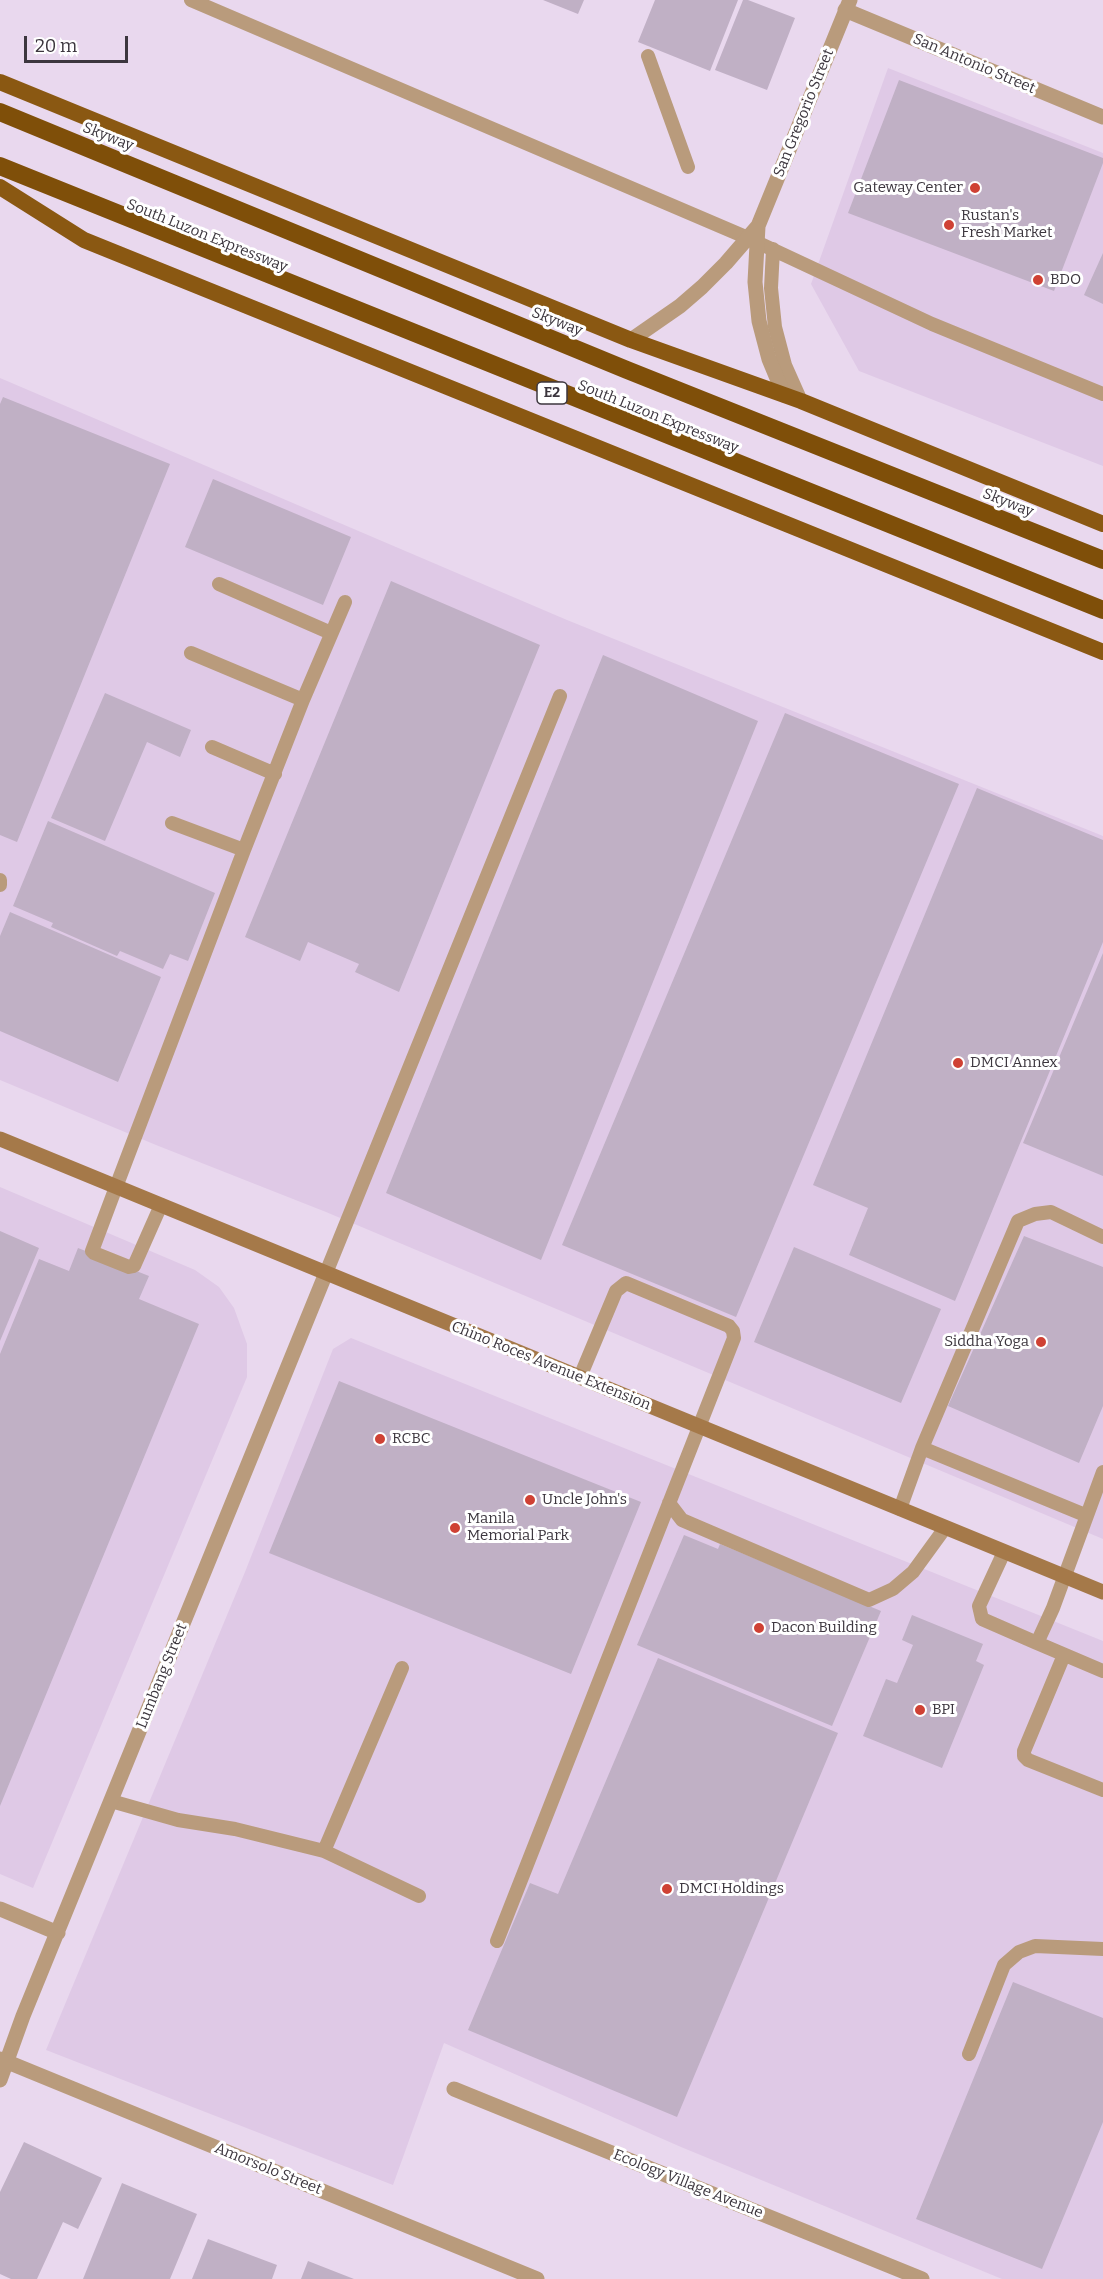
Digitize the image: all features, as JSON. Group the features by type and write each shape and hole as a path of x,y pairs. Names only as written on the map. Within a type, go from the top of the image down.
{"highway":[{"path":"0,82 631,340 801,401 1103,524"},
{"name":"Skyway","path":"0,111 616,366 1103,560"},
{"name":"E2","path":"0,166 1103,612"},
{"name":"South Luzon Expressway","path":"0,172 1103,612"},
{"path":"0,187 84,240 1103,652"}],"main road":[{"name":"Chino Roces Avenue Extension","path":"0,1139 1103,1592"}],"street":[{"name":"San Gregorio Street","path":"631,340 680,306 754,235 848,5"},
{"name":"San Antonio Street","path":"848,5 1103,117"},
{"name":"San Gregorio Street","path":"754,235 759,321 769,359 784,395"},
{"name":"Lumbang Street","path":"0,2080 4,2061 326,1273"},
{"path":"0,1909 58,1933"},
{"name":"Amorsolo Street","path":"4,2061 537,2279"},
{"name":"Ecology Village Avenue","path":"454,2089 922,2279"}],"lane":[{"path":"191,0 754,235 773,249 890,306 1103,394"},
{"path":"648,56 688,167"},
{"path":"773,249 771,288 775,327 785,365 801,401"},
{"path":"219,585 331,633"},
{"path":"161,1205 134,1266 129,1267 92,1251 244,850 303,700 345,602"},
{"path":"191,653 303,700"},
{"path":"326,1273 560,696"},
{"path":"212,747 275,774"},
{"path":"172,823 244,850"},
{"path":"0,880 0,885"},
{"path":"900,1509 922,1448 1018,1221 1035,1214 1051,1212 1103,1237"},
{"path":"497,1941 700,1427 734,1338 733,1332 729,1326 626,1283 616,1291 580,1377"},
{"path":"922,1448 1085,1515"},
{"path":"1037,1643 1053,1608 1085,1515 1103,1472"},
{"path":"669,1503 681,1520 869,1600 893,1589 913,1572 945,1528"},
{"path":"1004,1552 980,1606 982,1619 1103,1671"},
{"path":"1064,1655 1024,1750 1024,1756 1028,1760 1103,1790"},
{"path":"324,1851 402,1668"},
{"path":"111,1801 178,1820 235,1829 324,1851 419,1896"},
{"path":"969,2054 1004,1965 1019,1952 1035,1946 1103,1949"}],"shaded area":[{"path":"888,68 1103,153 1103,466 859,371 811,284"},
{"path":"0,378 567,620 1103,836 1103,1539 326,1212 0,1080"},
{"path":"0,1187 195,1270 219,1287 234,1308 247,1344 247,1377 33,1888 0,1874"},
{"path":"351,1338 1103,1641 1103,2279 1002,2279 681,2147 444,2043 393,2185 46,2050 245,1572 333,1349"}],"building":[{"path":"543,0 584,0 578,14"},
{"path":"655,0 738,0 710,71 638,42"},
{"path":"743,0 795,18 767,90 715,70"},
{"name":"Gateway Center","path":"899,80 1103,158 1054,291 848,213"},
{"path":"1103,253 1103,304 1084,295"},
{"path":"3,397 170,464 17,842 0,835 0,404"},
{"path":"213,479 351,537 323,605 185,547"},
{"path":"391,581 540,645 399,992 355,972 359,964 308,942 300,961 245,937"},
{"path":"603,655 758,721 541,1260 386,1193"},
{"path":"105,693 191,730 180,757 147,742 105,841 51,818"},
{"path":"785,713 959,784 736,1317 562,1245"},
{"name":"DMCI Annex","path":"977,788 1103,840 1103,942 955,1301 849,1255 868,1208 813,1185"},
{"path":"48,821 215,893 188,961 170,954 163,969 120,951 117,956 51,927 53,923 13,906"},
{"path":"10,912 161,977 118,1082 0,1031 0,936"},
{"path":"1103,953 1103,1176 1023,1143"},
{"path":"0,1231 39,1248 0,1341"},
{"path":"1024,1236 1103,1267 1103,1406 1079,1463 948,1406"},
{"path":"794,1247 941,1309 901,1403 754,1342"},
{"path":"78,1248 149,1276 139,1299 199,1324 0,1806 0,1354 39,1259 69,1271"},
{"name":"Manila Memorial Park","path":"339,1381 641,1502 571,1674 269,1553"},
{"name":"Dacon Building","path":"684,1535 718,1549 720,1544 881,1611 832,1726 637,1645"},
{"name":"BPI","path":"912,1615 983,1644 976,1661 984,1665 942,1768 863,1736 886,1679 897,1683 913,1645 902,1640"},
{"name":"DMCI Holdings","path":"658,1658 838,1733 677,2117 468,2030 530,1883 558,1894"},
{"path":"1013,1982 1103,2018 1103,2122 1042,2269 916,2219"},
{"path":"24,2142 102,2178 78,2229 63,2222 37,2279 11,2279 0,2274 0,2192"},
{"path":"122,2183 197,2214 170,2279 83,2279"},
{"path":"208,2239 277,2265 272,2279 192,2279"},
{"path":"308,2261 354,2279 301,2279"}],"place":[{"name":"Gateway Center","path":"975,188"},
{"name":"Rustan's Fresh Market","path":"949,225"},
{"name":"BDO","path":"1038,280"},
{"name":"DMCI Annex","path":"958,1063"},
{"name":"Siddha Yoga","path":"1041,1342"},
{"name":"RCBC","path":"380,1439"},
{"name":"Uncle John's","path":"530,1500"},
{"name":"Manila Memorial Park","path":"455,1528"},
{"name":"Dacon Building","path":"759,1628"},
{"name":"BPI","path":"920,1710"},
{"name":"DMCI Holdings","path":"667,1889"}]}
